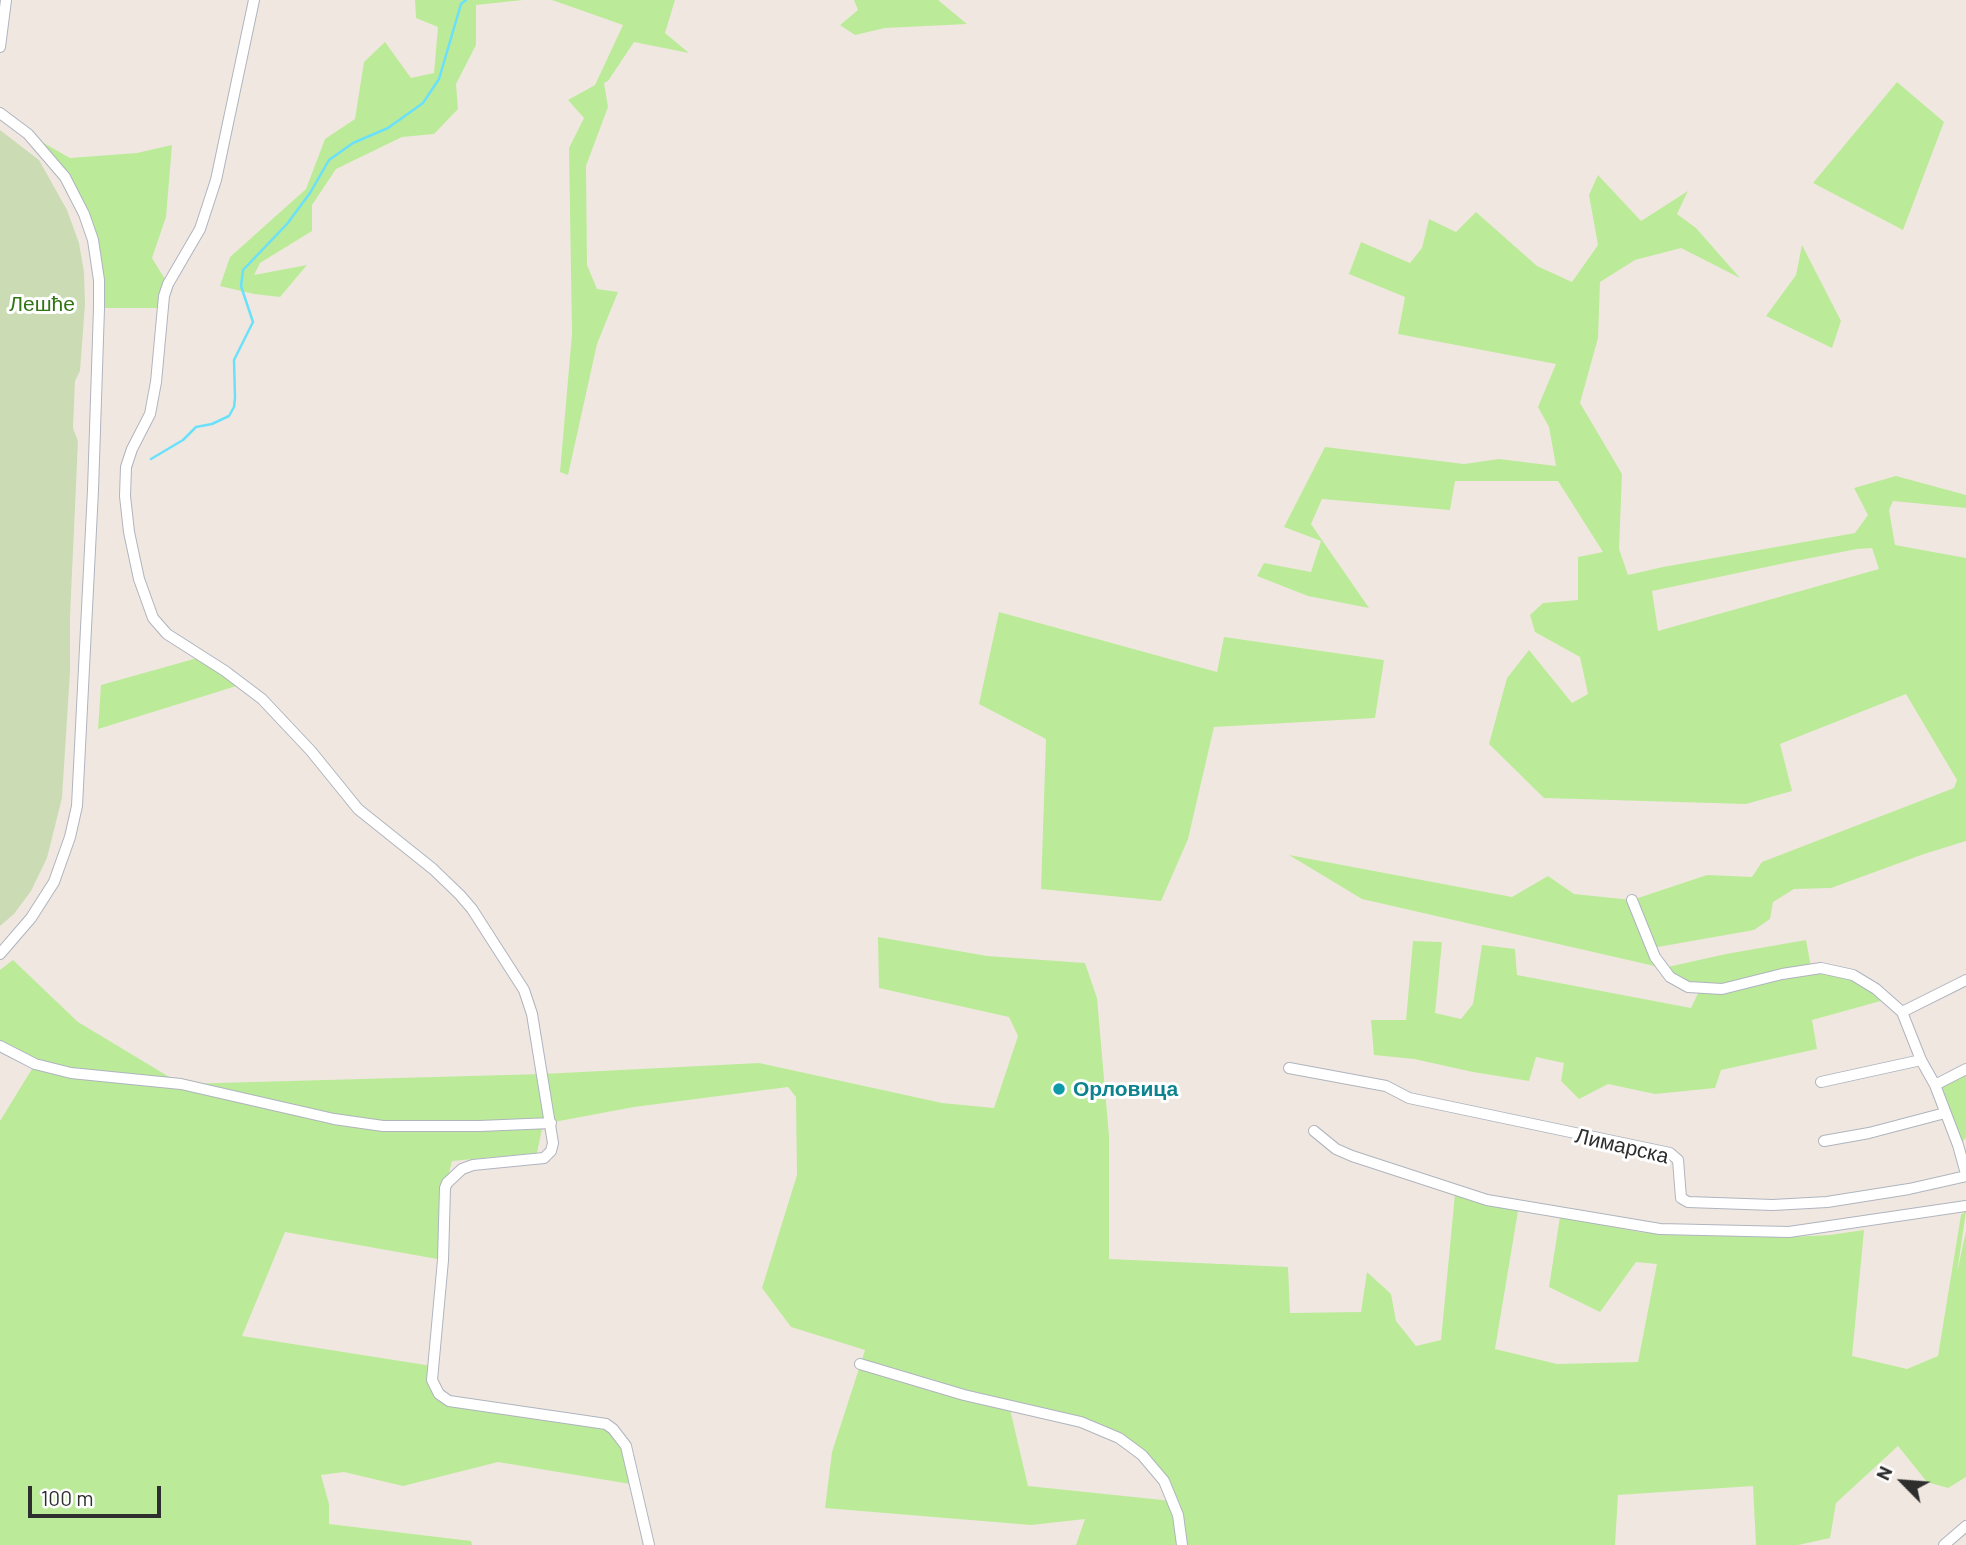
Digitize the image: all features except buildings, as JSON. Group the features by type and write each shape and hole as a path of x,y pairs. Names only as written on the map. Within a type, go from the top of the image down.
{"street":[{"path":"0,47 6,0"},
{"path":"254,0 216,180 200,229 168,284 164,296 156,382 150,414 125,467 129,532 146,601 153,618 167,634 225,671 262,699 311,751 358,809 433,869 472,909 529,1001 551,1123 551,1151 544,1158 473,1165 462,1169 445,1188 443,1260 432,1380 439,1394 449,1401 606,1424 613,1429 626,1446 649,1545"},
{"path":"0,113 28,134 65,177 84,214 93,240 99,280 92,515 77,806 70,837 54,882 31,918 0,954"},
{"path":"1632,900 1655,957 1678,982 1700,989 1722,989 1816,968 1829,968 1864,980 1902,1012 1945,1114 1962,1142 1966,1175"},
{"path":"1902,1012 1966,980"},
{"path":"0,1046 35,1064 71,1073 181,1084 334,1119 383,1126 551,1123"},
{"path":"1821,1082 1921,1060"},
{"name":"Лимарска","path":"1289,1068 1386,1086 1409,1098 1670,1153 1678,1160 1681,1198 1688,1202 1773,1205 1827,1202 1909,1189 1966,1175"},
{"path":"1935,1086 1966,1069"},
{"path":"1824,1141 1945,1114"},
{"path":"1314,1131 1336,1149 1352,1156 1487,1200 1650,1228 1789,1232 1966,1206"},
{"path":"860,1364 964,1395 1081,1422 1119,1438 1142,1455 1164,1481 1178,1516 1182,1545"},
{"path":"1944,1545 1966,1526"}],"green space":[{"path":"415,0 523,0 476,5 476,45 456,84 458,109 434,134 402,137 336,169 312,205 312,231 260,263 254,275 307,265 280,297 220,286 230,257 306,189 325,139 355,119 364,62 385,42 411,78 434,73 438,27 416,18"},
{"path":"552,0 675,0 665,33 689,53 634,42 604,83 608,107 586,166 587,265 597,289 618,292 597,344 568,475 560,472 572,334 569,148 584,118 568,100 595,85 623,25"},
{"path":"854,0 938,0 967,24 885,28 855,35 840,25 858,10"},
{"path":"1897,82 1944,122 1903,230 1813,183"},
{"name":"Лешће","path":"0,130 39,160 67,210 79,243 84,272 85,304 80,371 75,381 73,428 78,441 70,672 62,798 47,858 31,891 14,914 0,926"},
{"path":"28,134 70,158 137,153 172,145 166,217 152,258 168,284 162,308 99,308 93,240 65,177"},
{"path":"1598,175 1641,221 1688,191 1677,214 1696,228 1740,278 1681,248 1635,260 1600,282 1598,338 1580,403 1622,474 1619,549 1628,575 1855,533 1868,515 1854,488 1896,476 1966,495 1966,508 1893,501 1889,510 1895,545 1966,558 1966,841 1831,888 1794,889 1773,902 1770,919 1754,930 1652,948 1663,968 1362,899 1289,855 1512,897 1548,876 1574,894 1632,900 1707,875 1752,877 1762,862 1954,788 1957,780 1906,694 1780,744 1792,791 1746,804 1544,798 1489,744 1507,678 1529,650 1572,703 1588,694 1580,657 1535,632 1530,615 1543,603 1578,600 1578,557 1603,552 1558,481 1455,481 1450,510 1322,499 1311,524 1369,608 1308,596 1257,576 1264,563 1311,572 1321,541 1284,527 1325,447 1464,464 1499,459 1556,466 1549,427 1538,407 1556,364 1398,334 1405,297 1349,274 1361,242 1410,263 1422,248 1429,219 1456,232 1476,212 1537,266 1572,282 1598,245 1589,195","holes":["1872,548 1879,569 1658,631 1652,591 1857,549"]},
{"path":"1802,245 1841,321 1832,348 1766,316 1796,275"},
{"path":"999,612 1217,672 1224,637 1384,660 1375,718 1214,727 1188,839 1161,901 1041,889 1046,739 979,704"},
{"path":"201,657 243,684 98,729 101,685"},
{"path":"878,937 987,956 1085,963 1097,998 1109,1136 1109,1259 1288,1267 1290,1313 1361,1312 1367,1272 1391,1294 1396,1321 1416,1346 1441,1340 1455,1194 1518,1211 1495,1349 1557,1364 1638,1362 1657,1264 1636,1262 1600,1312 1549,1287 1560,1217 1640,1232 1675,1235 1790,1237 1864,1230 1852,1356 1907,1369 1938,1356 1961,1215 1966,1211 1957,1273 1966,1231 1966,1477 1948,1488 1927,1482 1898,1446 1836,1503 1830,1538 1798,1545 1756,1545 1753,1486 1618,1495 1615,1545 1076,1545 1085,1519 1031,1525 825,1508 832,1452 865,1350 791,1327 762,1288 797,1175 796,1097 788,1087 634,1107 543,1124 537,1153 452,1161 445,1188 443,1260 285,1232 242,1336 432,1366 436,1389 449,1401 613,1429 636,1485 498,1462 403,1486 344,1472 321,1475 329,1504 329,1524 471,1541 472,1545 0,1545 0,1121 35,1064 0,1046 0,970 13,960 78,1022 181,1084 542,1074 759,1063 942,1103 994,1108 1018,1036 1009,1017 879,988","holes":["1009,1405 1119,1439 1152,1464 1172,1501 1028,1486"]},
{"path":"1806,940 1811,967 1843,971 1888,999 1812,1020 1817,1049 1721,1070 1715,1088 1655,1094 1608,1084 1579,1099 1561,1081 1564,1063 1536,1057 1529,1081 1414,1059 1374,1055 1371,1020 1406,1020 1413,941 1442,942 1435,1013 1461,1019 1473,1004 1482,945 1515,949 1517,975 1691,1008 1700,989 1663,968"},
{"path":"1966,1069 1966,1138 1958,1145 1935,1085"}],"waterway":[{"path":"151,459 183,440 196,427 212,424 229,416 235,398 234,360 253,322 241,286 243,270 287,224 310,193 329,160 353,143 388,128 423,103 439,79 461,4 466,0"}],"place":[{"name":"Орловица","path":"1059,1089"}]}
